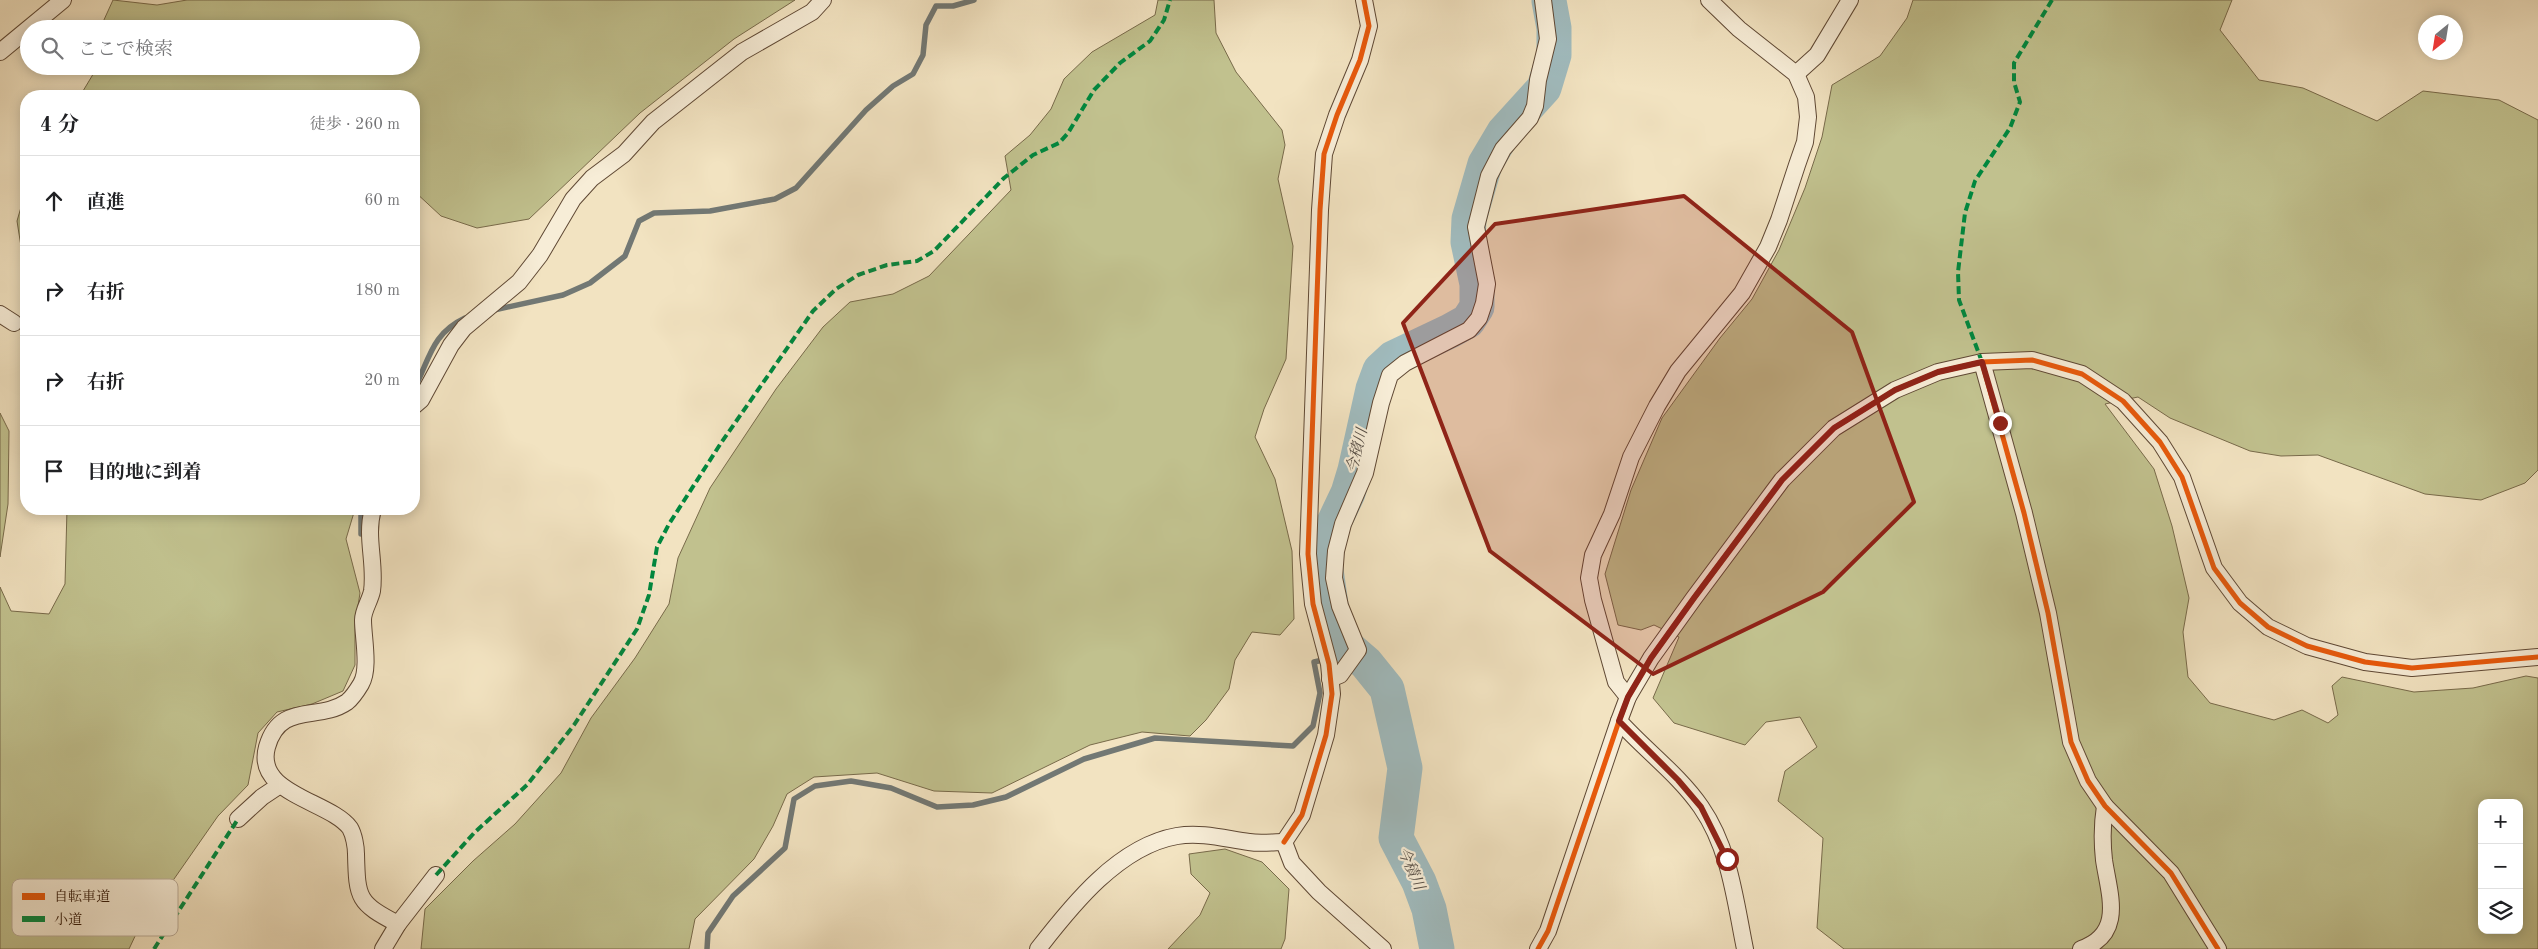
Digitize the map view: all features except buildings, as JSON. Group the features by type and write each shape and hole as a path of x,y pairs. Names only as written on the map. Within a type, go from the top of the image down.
{"street":[{"path":"39,20 63,0"},
{"path":"420,401 451,345 464,328 519,282 540,255 573,199 592,178 624,154 653,122 742,52 812,12 823,0"},
{"path":"1284,842 1302,815 1326,735 1332,694 1329,664 1313,604 1308,554 1319,219 1324,154 1337,115 1360,60 1369,26 1364,0"},
{"path":"1330,679 1340,675 1358,650 1340,606 1334,578 1336,551 1343,524 1365,473 1380,402 1390,375 1405,363 1469,330 1479,318 1487,284 1476,227 1489,176 1503,149 1530,118 1536,106 1538,80 1548,39 1543,0"},
{"path":"1628,697 1616,682 1593,600 1589,578 1593,555 1612,514 1631,458 1657,406 1678,371 1742,293 1779,220 1805,142 1808,117 1806,96 1796,74 1739,29 1709,0"},
{"path":"1796,74 1817,55 1850,0"},
{"path":"0,52 20,35"},
{"path":"1538,949 1551,922 1628,697 1651,658 1782,480 1834,428 1895,390 1938,372 1982,362 2032,360 2082,374 2123,401 2160,442 2182,477 2214,568 2240,603 2268,628 2306,646 2365,662 2412,668 2538,657"},
{"path":"1982,362 2048,613 2071,742 2088,781 2105,806 2171,873 2218,949"},
{"path":"371,515 368,526 372,591 363,618 366,651 363,682 348,701 327,711 292,716 278,726 267,747 268,768 280,784 336,817 350,829 356,846 357,884 360,897 369,909 398,924"},
{"path":"1619,721 1678,780 1701,807 1727,859 1745,949"},
{"path":"238,819 262,797 280,784"},
{"path":"2081,949 2091,946 2108,929 2112,907 2102,827 2105,806"},
{"path":"1038,949 1098,880 1123,858 1150,845 1178,836 1216,836 1250,842 1284,842"},
{"path":"1284,842 1292,863 1312,885 1382,949"},
{"path":"383,949 398,924 436,875"}],"highlighted area":[{"path":"1684,196 1852,332 1914,502 1823,592 1653,674 1490,551 1403,323 1495,224"}],"green space":[{"path":"113,0 157,5 187,0 795,0 734,39 640,113 529,219 477,228 441,216 420,197 420,90 84,90 93,75 420,75 420,20 104,20"},
{"path":"1158,0 1214,0 1216,33 1236,72 1282,130 1285,145 1278,179 1293,246 1286,359 1264,409 1255,437 1275,479 1292,551 1294,619 1280,635 1252,632 1235,660 1229,689 1206,720 1190,736 1142,732 1090,745 992,793 934,791 877,773 814,777 787,794 773,826 754,859 695,919 689,949 421,949 425,909 473,861 515,824 561,773 591,718 635,658 669,604 678,558 710,488 776,389 823,327 850,302 893,294 929,276 1011,190 1005,156 1030,135 1051,109 1064,79 1092,52 1155,15"},
{"path":"1913,0 2232,0 2220,30 2259,80 2303,88 2377,121 2423,91 2499,100 2538,120 2538,470 2525,483 2481,500 2425,494 2318,455 2281,456 2250,451 2170,418 2138,397 2105,404 2154,469 2172,526 2189,598 2183,632 2188,677 2210,703 2274,720 2302,710 2328,723 2338,715 2332,686 2342,677 2414,692 2473,688 2526,676 2538,678 2538,949 1844,949 1817,928 1823,838 1778,801 1785,771 1817,747 1800,717 1766,722 1745,745 1674,723 1653,698 1679,637 1654,625 1641,630 1618,625 1605,574 1631,490 1662,418 1720,338 1752,299 1779,250 1805,188 1822,137 1832,85 1880,56 1907,18"},
{"path":"20,211 20,240 17,221"},
{"path":"0,413 9,431 8,504 0,557"},
{"path":"67,515 353,515 346,539 360,593 355,625 355,665 343,691 312,704 277,712 258,733 248,785 218,816 174,879 12,879 12,936 135,936 129,949 0,949 0,587 11,611 49,614 65,584"},
{"path":"1225,849 1262,862 1289,889 1285,939 1281,949 1168,949 1200,915 1210,893 1191,874 1189,854"}],"waterway":[{"path":"494,310 563,295 590,283 625,256 639,221 654,213 710,211 775,199 796,188 866,110 893,86 913,74 923,55 926,25 936,6 953,6 974,0"},
{"name":"今積川","path":"1437,949 1429,909 1419,882 1396,838 1405,768 1387,689 1366,663 1344,644 1332,612 1325,563 1330,531 1348,493 1373,389 1380,370 1393,358 1468,321 1477,307 1477,284 1468,242 1469,219 1485,164 1504,132 1544,88 1554,55 1554,28 1549,1"},
{"path":"420,376 438,340 454,324 465,318"},
{"path":"361,515 361,534"},
{"path":"707,949 708,933 733,896 785,848 794,799 815,786 851,781 891,788 937,807 973,805 1006,797 1084,759 1155,738 1293,746 1313,726 1320,693 1314,662 1341,656 1344,644"}],"marked path":[{"path":"436,875 475,832 527,785 574,725 637,629 649,595 657,547 669,524 721,443 813,311 836,289 858,275 887,265 917,261 934,251 1004,178 1033,155 1059,143 1068,133 1094,90 1120,63 1150,41 1164,20 1170,0"},
{"path":"1982,362 1959,300 1958,272 1965,213 1975,181 2010,128 2020,102 2014,82 2014,63 2052,0"},
{"path":"178,912 238,819"},
{"path":"154,949 162,936"}],"cycle path":[{"path":"1284,842 1302,815 1326,735 1332,694 1329,664 1313,604 1308,554 1320,210 1324,154 1337,115 1360,60 1369,26 1364,0"},
{"path":"1538,949 1548,931 1628,697 1651,658 1782,480 1834,428 1895,390 1938,372 1982,362 2032,360 2082,374 2123,401 2160,442 2182,477 2214,568 2240,603 2268,627 2307,646 2365,662 2412,668 2538,657"},
{"path":"1982,362 2024,513 2048,613 2071,742 2088,781 2105,806 2171,873 2218,949"}],"route":[{"path":"1727,859 1720,841 1701,807 1678,780 1619,721 1628,697 1651,658 1782,480 1834,428 1895,390 1938,372 1982,362 2000,423"}]}
